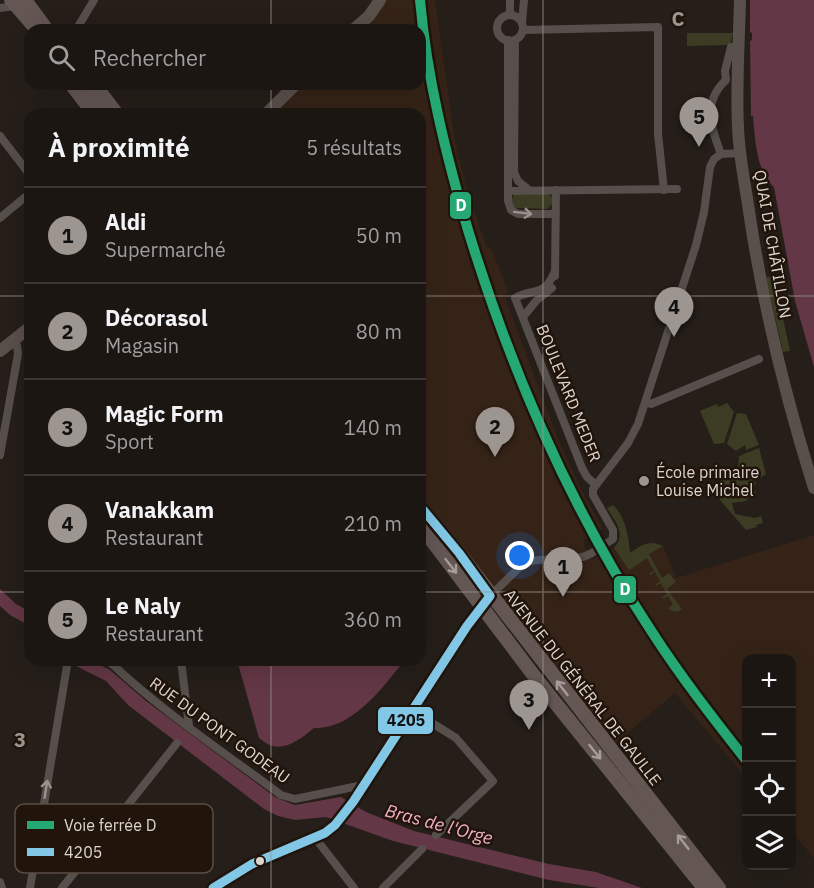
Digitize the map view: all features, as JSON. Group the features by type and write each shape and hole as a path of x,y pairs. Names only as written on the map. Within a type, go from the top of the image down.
{"main road":[{"path":"360,24 369,16 380,0"},
{"name":"QUAI DE CHÂTILLON","path":"740,0 738,126 756,258 799,440 814,488"},
{"path":"17,2 37,24"},
{"path":"76,90 89,108"},
{"path":"88,90 101,108"},
{"path":"99,90 112,108"},
{"path":"272,108 290,90"},
{"path":"0,351 24,332"},
{"name":"AVENUE DU GÉNÉRAL DE GAULLE","path":"426,513 459,553 486,601 541,685 704,888"},
{"name":"AVENUE DU GÉNÉRAL DE GAULLE","path":"426,532 486,601 719,888"},
{"path":"213,888 252,864 316,839 335,825 353,802 467,626 486,601"}],"street":[{"path":"80,24 94,0"},
{"path":"510,0 510,15"},
{"path":"523,26 517,17 510,15 502,18 498,29 501,36 511,40 520,36 523,26 524,0"},
{"path":"0,8 17,2"},
{"path":"523,26 658,27 658,134 664,190"},
{"path":"511,40 514,172 522,186 532,190"},
{"path":"511,40 508,201 514,213 555,214"},
{"path":"721,154 710,125 711,112 716,90 726,80 725,70 731,47 739,47"},
{"path":"0,136 24,167"},
{"path":"486,601 526,561 583,556 592,553 613,539 613,530 593,495 596,485 628,443 646,402 696,245 704,212 710,168 714,159 721,154 741,153"},
{"path":"508,191 677,189"},
{"name":"BOULEVARD MEDER","path":"556,190 555,282 553,287 536,301 523,317 582,468 587,477 596,485"},
{"path":"0,218 24,198"},
{"path":"523,317 515,298 548,286 555,271"},
{"path":"0,455 18,354 15,340"},
{"path":"646,402 651,404 759,359"},
{"path":"44,804 67,666"},
{"name":"RUE DU PONT GODEAU","path":"114,666 152,701 281,795 295,799 363,785"},
{"path":"182,666 189,726"},
{"path":"413,711 456,738 494,782 436,835"},
{"path":"129,804 177,743"},
{"path":"316,839 354,888"},
{"path":"383,888 422,849"},
{"path":"30,888 33,873"},
{"path":"62,888 74,873"},
{"path":"0,882 2,888"}],"shaded area":[{"path":"379,0 435,0 455,142 467,190 487,248 491,248 509,293 504,295 558,439 603,529 584,540 585,548 592,560 614,548 629,569 663,546 676,578 814,535 814,858 796,837 796,654 742,654 742,773 675,693 609,749 426,514 426,108 272,108 290,90 426,90 426,24 358,24"},
{"path":"750,0 814,0 814,367 795,301 774,187 760,164 753,116 751,116"},
{"path":"687,33 733,33 730,45 687,46"},
{"path":"514,194 549,194 552,197 552,204 547,209 515,208 511,202"},
{"path":"774,276 790,351 783,352 766,277"},
{"path":"727,403 734,412 724,443 714,444 700,411 717,404 718,407"},
{"path":"737,413 746,414 759,445 746,450 745,445 736,451 727,444"},
{"path":"759,448 766,474 757,480 738,469 739,456"},
{"path":"736,472 756,482 754,488 756,495 749,497 746,501 732,503 735,514 755,518 761,516 763,523 756,525 757,527 746,530 720,500 716,487 720,481 720,475 731,475"},
{"path":"613,505 623,521 630,553 646,544 654,543 663,546 649,554 662,578 669,573 676,582 667,589 682,609 678,612 669,610 668,608 673,605 668,596 663,599 662,597 667,594 661,583 655,585 660,581 655,572 650,575 649,573 654,571 647,558 629,570 614,548 620,538 620,533 607,508"},
{"path":"0,589 24,609 24,623 10,615 0,606"},
{"path":"76,666 102,666 110,670 146,701 275,797 295,805 341,797 366,812 414,831 549,864 596,872 642,888 599,888 549,880 393,841 326,817 295,820 278,816 264,809 128,705 106,681"},
{"path":"239,666 400,666 366,705 341,722 328,727 314,728 294,742 278,747 259,738"}],"rail line":[{"name":"D","path":"420,0 422,24"},
{"name":"D","path":"426,52 438,116 468,230 504,335 546,438 595,537 652,632 709,713 742,755"}],"transit line":[{"name":"4205","path":"213,888 252,864 325,833 335,825 353,802 467,626 490,596 426,513"}],"place":[{"name":"Le Naly","path":"699,147"},
{"name":"Vanakkam","path":"674,337"},
{"name":"Décorasol","path":"495,457"},
{"name":"École primaire Louise Michel","path":"644,481"},
{"name":"Aldi","path":"563,597"},
{"name":"Magic Form","path":"529,730"}],"water label":[{"name":"Bras de l'Orge","path":"439,824"}]}
